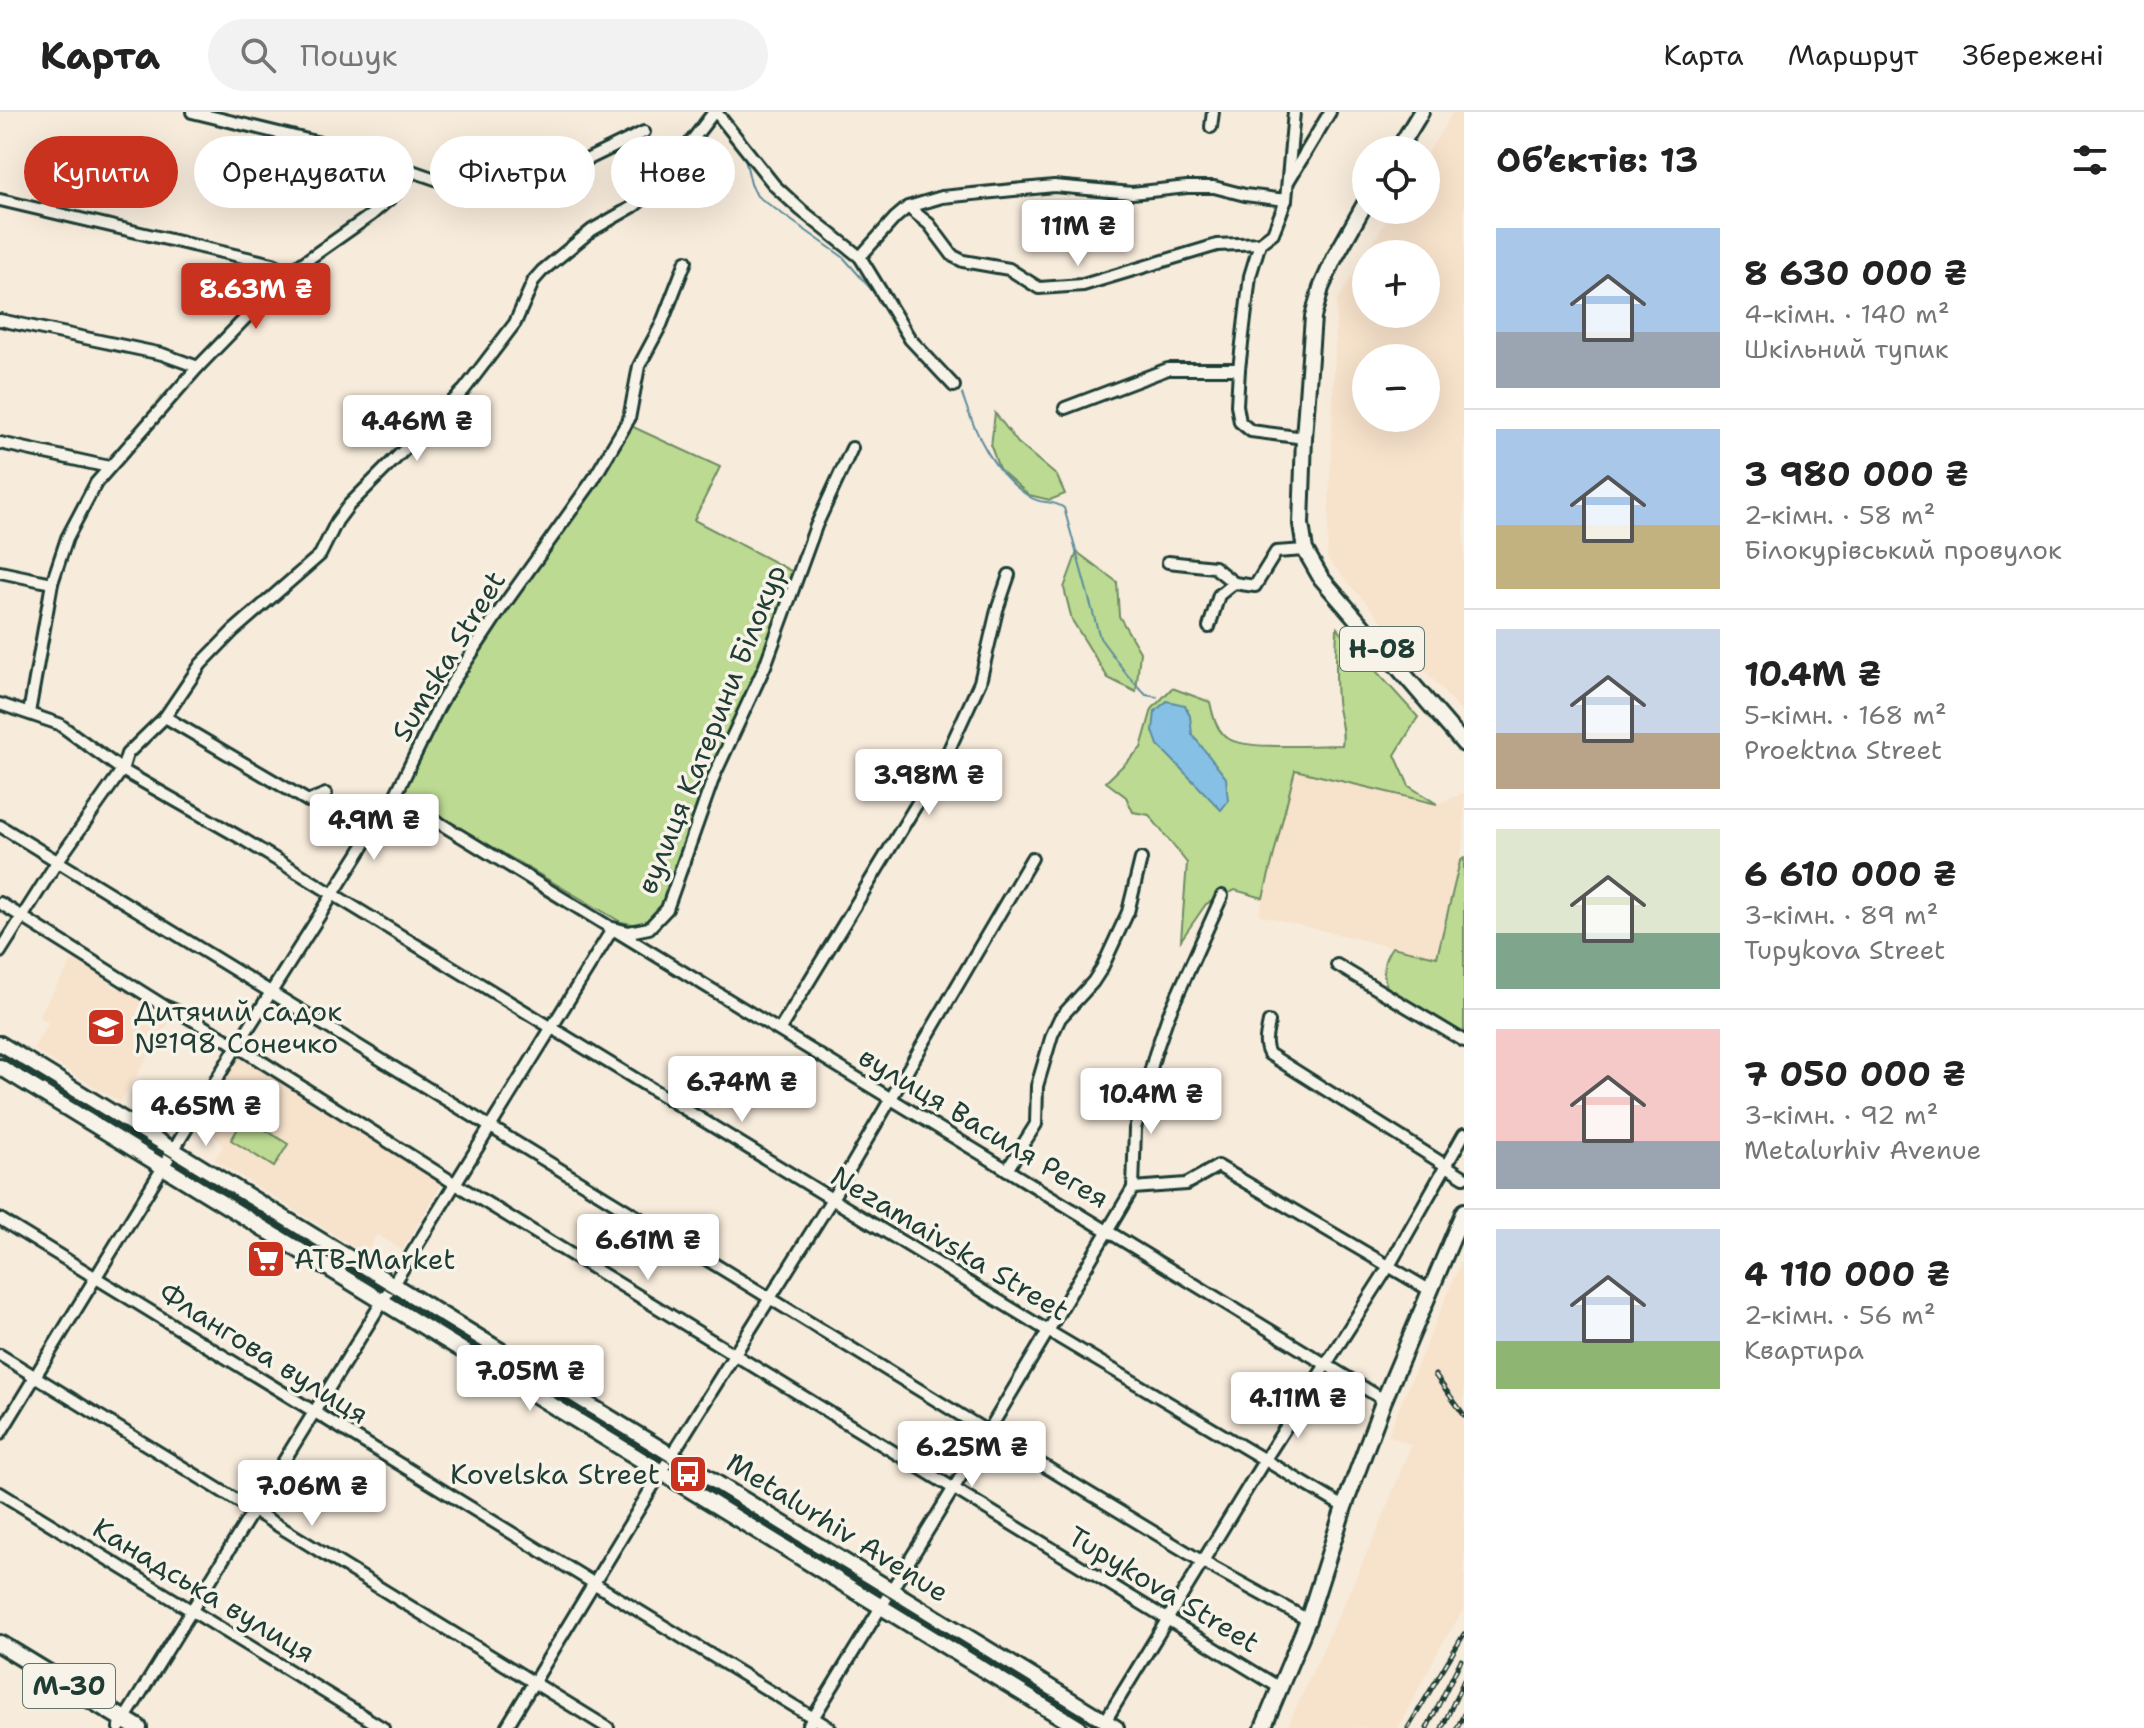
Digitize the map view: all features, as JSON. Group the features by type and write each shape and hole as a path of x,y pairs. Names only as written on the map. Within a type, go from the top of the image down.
{"highway":[{"name":"М-30","path":"0,1644 127,1725"}],"main road":[{"path":"1406,136 1421,112"},
{"name":"Н-08","path":"1354,224 1334,259 1317,302 1304,438 1301,524 1305,550 1321,578 1464,744"},
{"name":"Metalurhiv Avenue","path":"0,1044 1108,1726"},
{"name":"Metalurhiv Avenue","path":"0,1067 1079,1728"},
{"path":"1263,1728 1308,1620 1344,1507 1384,1400 1464,1211"}],"street":[{"path":"192,112 291,136"},
{"path":"0,952 57,862 122,770 127,754 165,717 201,664 233,631 320,555 349,505 464,390 515,323 534,280 592,230 652,192 715,112 775,186 860,257 910,339 954,386"},
{"path":"1211,127 1213,112"},
{"path":"908,207 929,224 953,256 963,261 1009,269 1039,288 1083,285 1217,245 1260,243 1273,233 1286,200 1294,112"},
{"path":"1288,182 1330,112"},
{"path":"414,172 461,188 486,187 578,164 644,132"},
{"path":"860,257 908,207 942,197 1054,186 1132,193 1214,187 1286,200"},
{"path":"0,200 273,264 290,272"},
{"path":"29,713 52,583 67,538 96,483 198,367 290,272 379,208"},
{"path":"1260,243 1248,288 1239,369 1238,415 1243,427 1260,433 1304,438"},
{"name":"Sumska Street","path":"0,1434 237,1046 395,796 454,680 593,480 629,419 639,366 661,325 686,261"},
{"path":"0,320 162,354 198,367"},
{"path":"1065,408 1168,369 1239,369"},
{"path":"0,443 109,467"},
{"name":"вулиця Катерини Білокур","path":"613,928 629,932 649,928 667,909 714,776 765,666 816,526 852,448"},
{"path":"1168,562 1214,567 1234,583 1255,586 1276,552 1305,550"},
{"path":"0,572 52,583"},
{"path":"780,1029 946,756 980,682 997,610 1009,575"},
{"path":"1209,627 1219,595 1234,583"},
{"name":"Nezamaivska Street","path":"0,704 59,724 122,770 334,895 1048,1331 1344,1507"},
{"path":"165,717 308,801 326,794"},
{"name":"вулиця Василя Регея","path":"395,796 1384,1400"},
{"path":"0,826 988,1432 1203,1562 1308,1620"},
{"path":"506,1728 832,1199 1032,858"},
{"path":"1007,1170 1036,1124 1037,1086 1052,1035 1060,1018 1102,968 1128,912 1141,859"},
{"path":"807,1728 1133,1188 1135,1129 1155,1054 1173,1004 1222,896"},
{"name":"Tupykova Street","path":"0,903 1280,1688"},
{"path":"127,1725 192,1612 392,1284 613,928"},
{"path":"1337,965 1464,1041"},
{"path":"1269,1022 1265,1048 1269,1054 1464,1177"},
{"path":"1108,1726 1264,1461 1389,1266 1464,1134"},
{"path":"1133,1188 1186,1184 1218,1166 1431,1291"},
{"name":"Флангова вулиця","path":"0,1219 830,1728"},
{"path":"0,1355 608,1728"},
{"name":"Канадська вулиця","path":"0,1493 383,1728"}],"shaded area":[{"path":"1453,112 1464,112 1464,715 1327,558 1337,301 1352,277 1352,328 1440,328 1440,240 1375,240 1384,224 1440,224 1438,136"},
{"path":"1294,770 1437,804 1464,793 1464,839 1437,958 1259,915"},
{"name":"Дитячий садок №198 Сонечко","path":"76,956 108,976 105,981 117,989 121,984 173,1016 120,1102 33,1049 49,1023 38,1016"},
{"path":"240,1053 444,1180 402,1250 377,1234 365,1254 215,1160 223,1146 200,1119"},
{"path":"1464,1255 1464,1609 1440,1647 1398,1728 1287,1728 1382,1520 1411,1445 1388,1435"}],"green space":[{"path":"995,413 1018,443 1057,476 1065,494 1050,500 1029,495 999,469 991,446"},
{"path":"631,426 720,467 694,520 793,572 758,675 662,914 644,926 621,922 400,793 440,710 500,618 596,488"},
{"path":"1077,552 1117,582 1119,616 1140,652 1136,692 1108,678 1072,620 1064,588"},
{"path":"1337,628 1418,717 1395,755 1409,786 1437,804 1295,770 1263,898 1235,890 1206,904 1181,940 1187,863 1149,815 1133,812 1126,797 1106,782 1141,748 1152,709 1172,688 1210,702 1218,727 1229,739 1266,746 1342,745 1336,691"},
{"path":"1464,858 1464,1035 1387,987 1384,971 1386,957 1392,947 1437,957 1460,861"},
{"path":"245,1117 288,1144 274,1167 231,1140"}],"water":[{"path":"1167,701 1185,705 1192,734 1226,778 1228,801 1221,810 1158,745 1153,731 1155,711"}],"waterway":[{"path":"716,122 745,158 757,196 843,257 878,297"},
{"path":"962,394 979,438 1006,477 1034,499 1064,508 1100,638 1146,695 1157,697"}],"tram line":[{"path":"0,1052 1103,1728"}],"railway":[{"path":"1435,1375 1464,1415"},
{"path":"1408,1728 1464,1634"},
{"path":"1427,1728 1461,1660"},
{"path":"1442,1728 1464,1680"},
{"path":"1457,1728 1464,1714"}],"place":[{"name":"Дитячий садок №198 Сонечко","path":"106,1027"},
{"name":"ATB-Market","path":"266,1259"},
{"name":"Kovelska Street","path":"688,1474"}]}
